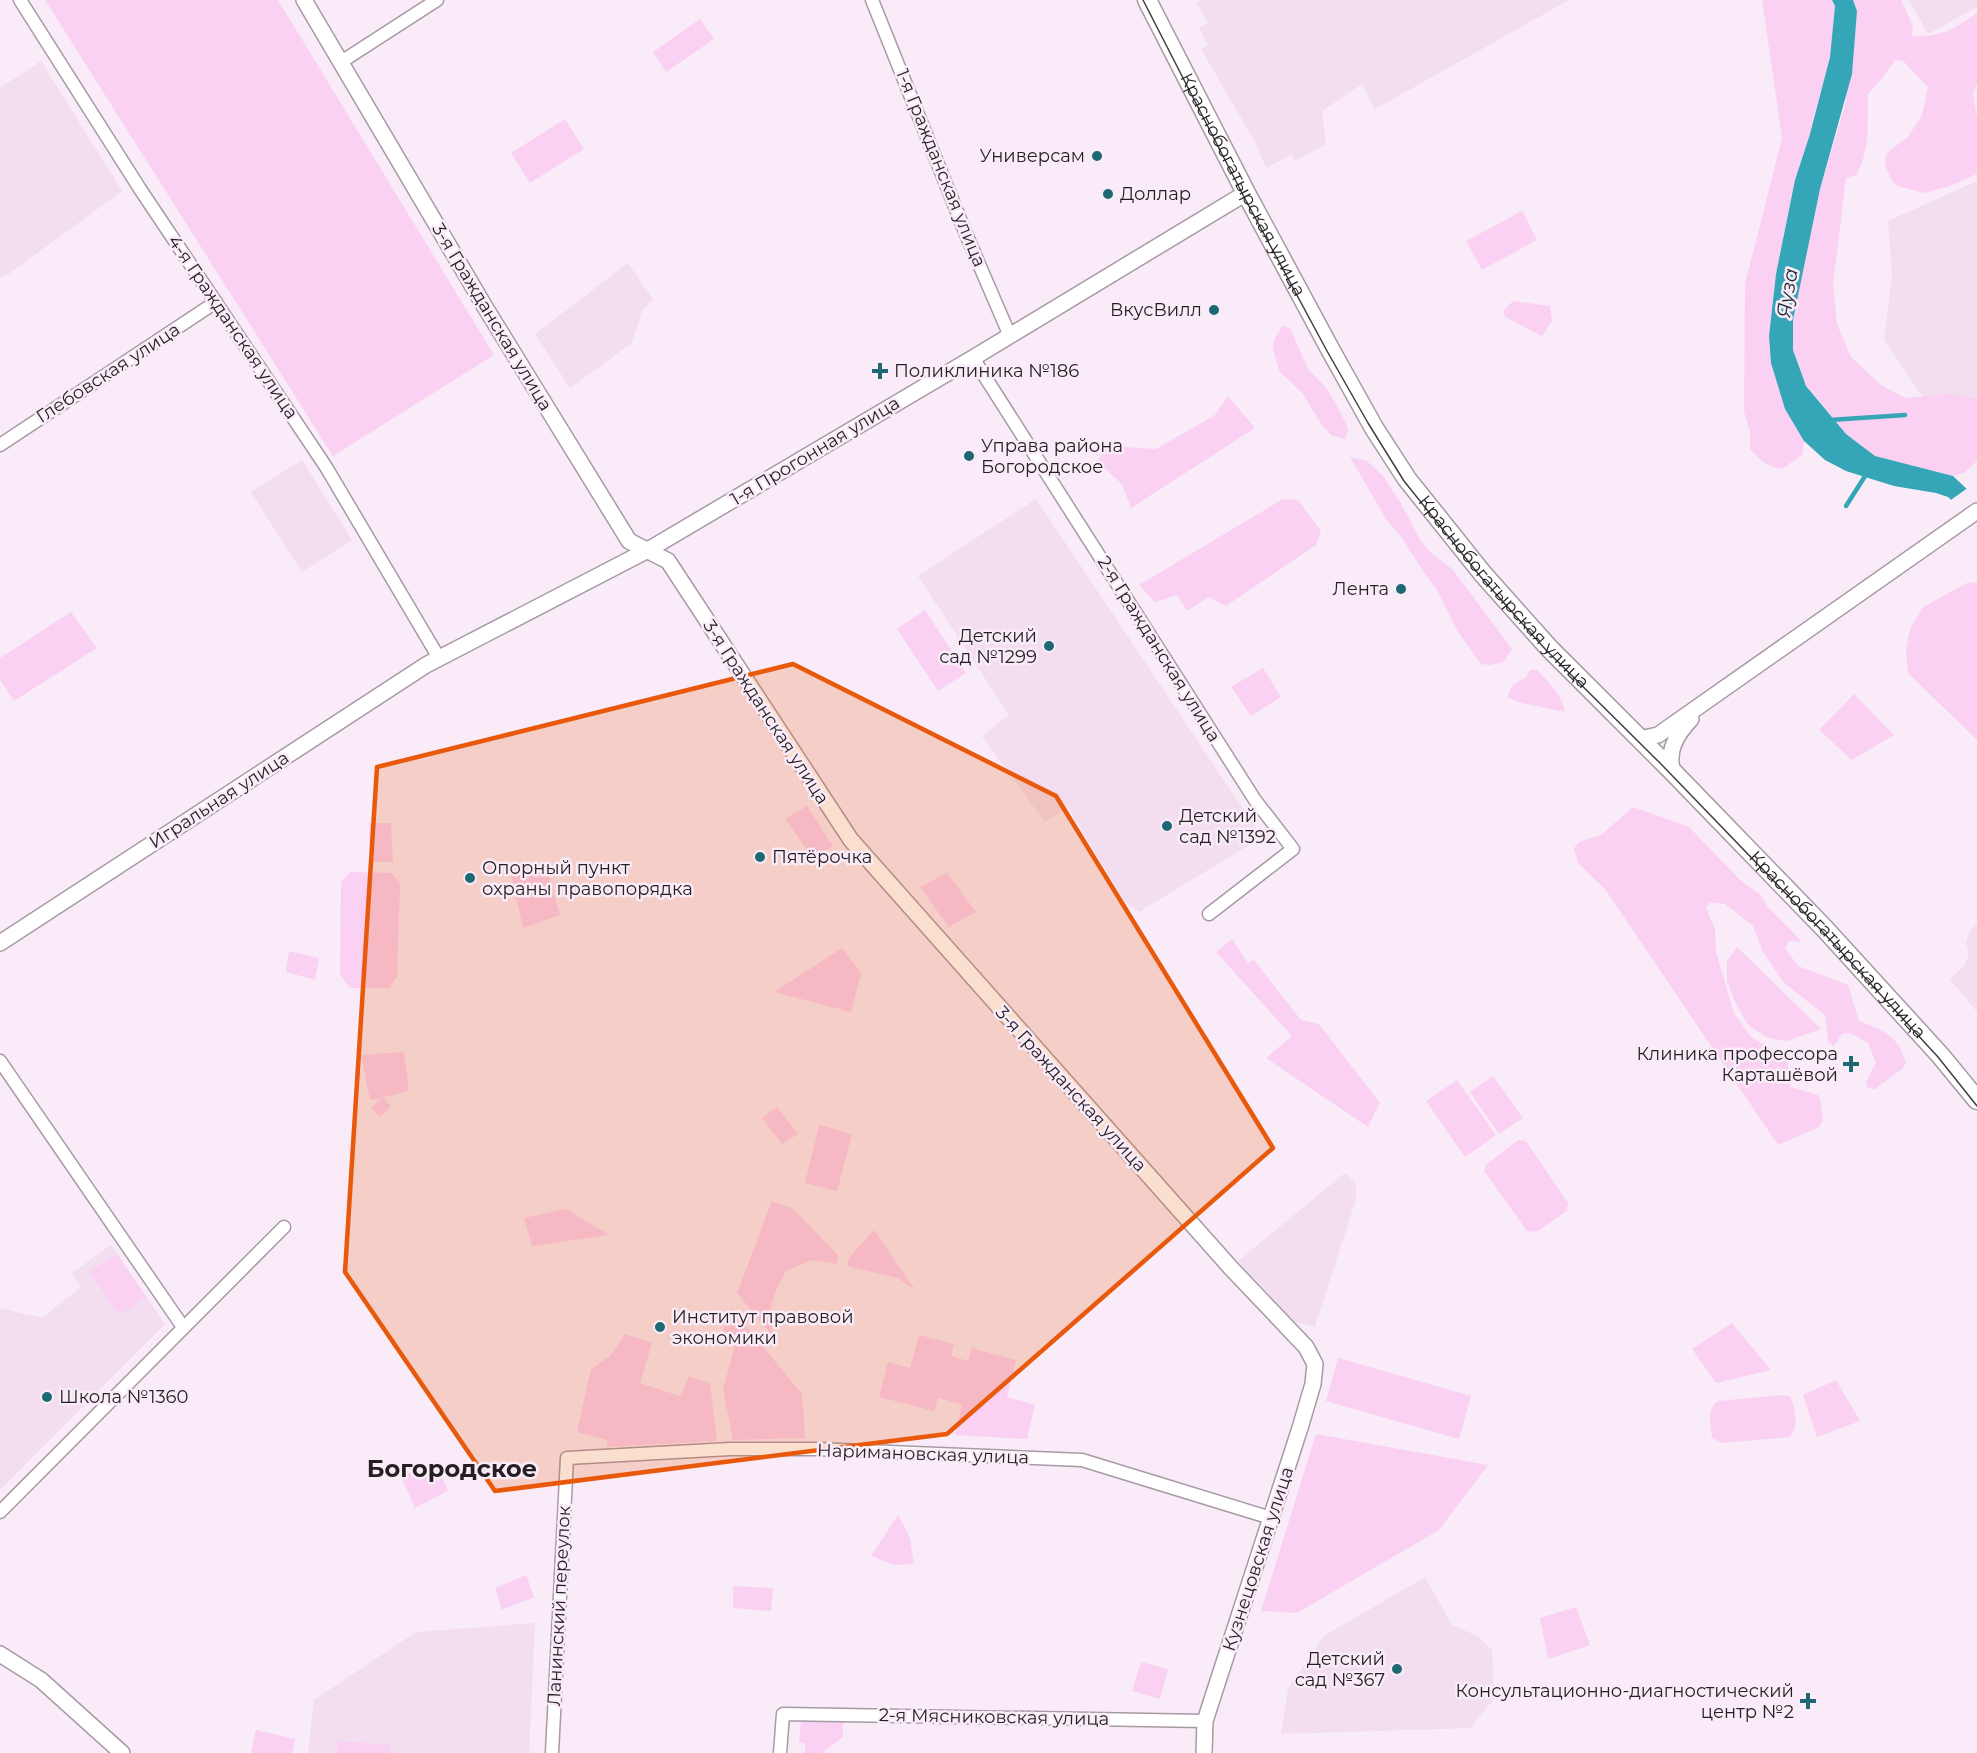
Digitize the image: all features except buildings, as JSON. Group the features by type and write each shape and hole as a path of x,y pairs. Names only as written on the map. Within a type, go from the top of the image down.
{"main road":[{"name":"Краснобогатырская улица","path":"1147,0 1246,193 1353,391 1407,479 1482,574 1535,633 1833,938 1937,1051 1977,1100"}],"street":[{"name":"4-я Гражданская улица","path":"20,0 140,189 326,467 439,658"},
{"name":"3-я Гражданская улица","path":"304,0 485,307 629,541 668,561 851,840 1130,1156 1306,1347 1315,1364"},
{"path":"341,62 437,0"},
{"name":"1-я Гражданская улица","path":"872,0 966,234 1010,336"},
{"name":"1-я Прогонная улица","path":"439,658 648,550 1010,336 1246,193"},
{"name":"Глебовская улица","path":"0,445 216,302"},
{"name":"2-я Гражданская улица","path":"973,358 1255,800 1293,849 1209,914"},
{"path":"1638,736 1644,738 1658,735 1977,511"},
{"name":"Игральная улица","path":"0,943 439,658"},
{"path":"1673,772 1671,748 1680,730 1711,698"},
{"path":"0,1061 183,1327"},
{"path":"0,1512 284,1227"},
{"name":"Кузнецовская улица","path":"1203,1753 1205,1720 1313,1384 1315,1364"},
{"name":"Наримановская улица","path":"567,1458 730,1449 816,1449 1082,1461 1271,1518"},
{"name":"Ланинский переулок","path":"552,1753 567,1458"},
{"path":"0,1654 41,1680 122,1753"},
{"name":"2-я Мясниковская улица","path":"780,1753 783,1714 1205,1720"}],"highlighted area":[{"path":"793,664 1056,796 1273,1148 947,1434 495,1491 345,1272 377,767"}],"shaded area":[{"path":"45,0 278,0 494,355 333,456"},
{"path":"1202,0 1569,0 1375,109 1362,84 1322,111 1326,144 1295,161 1291,155 1266,168 1255,142 1201,49 1208,45 1199,28 1208,23 1197,3"},
{"path":"1762,0 1832,0 1835,6 1830,57 1810,134 1795,180 1776,274 1769,336 1771,363 1785,409 1804,441 1802,455 1782,469 1764,462 1750,449 1750,432 1744,412 1745,284 1782,138"},
{"path":"1853,0 1901,0 1913,26 1912,36 1939,34 1977,13 1977,83 1973,94 1977,118 1977,174 1950,186 1924,193 1897,186 1891,179 1885,165 1885,158 1889,151 1908,137 1922,115 1928,87 1903,61 1895,60 1868,94 1866,146 1856,175 1846,178 1833,284 1837,324 1851,357 1881,385 1905,398 1952,394 1977,399 1977,461 1964,473 1953,476 1875,456 1846,434 1804,383 1793,350 1793,320 1820,189 1845,105 1857,11"},
{"path":"1909,0 1977,0 1977,7 1928,34"},
{"path":"700,19 714,39 666,72 653,52"},
{"path":"41,61 122,191 0,278 0,88"},
{"path":"565,119 584,149 530,183 511,153"},
{"path":"1977,181 1977,431 1946,431 1884,340 1892,275 1888,221"},
{"path":"1522,211 1537,240 1482,270 1466,241"},
{"path":"628,263 653,299 642,311 632,343 570,388 535,334"},
{"path":"1513,301 1550,306 1552,321 1542,336 1505,317 1503,311"},
{"path":"1282,326 1290,328 1308,369 1328,390 1346,423 1348,431 1345,439 1331,435 1321,424 1303,394 1279,371 1273,348 1274,340"},
{"path":"1228,396 1255,428 1131,508 1122,484 1097,461 1108,446 1156,449 1215,415"},
{"path":"1350,457 1367,461 1383,476 1421,541 1430,552 1453,570 1512,649 1504,662 1481,664 1458,632 1437,590 1402,538 1386,519"},
{"path":"302,460 352,540 302,572 251,492"},
{"name":"Детский сад №1299","path":"1036,499 1262,837 1139,912 1125,902 1068,808 1045,822 982,736 1009,715 918,576"},
{"path":"1283,499 1298,500 1321,531 1316,545 1226,606 1208,597 1187,611 1177,595 1155,602 1139,585"},
{"path":"1977,582 1977,740 1908,673 1906,650 1910,629 1923,607 1967,583"},
{"path":"925,610 966,673 938,691 897,629"},
{"path":"71,612 97,648 14,701 0,680 0,658"},
{"path":"1263,668 1281,697 1251,716 1231,687"},
{"path":"1530,670 1537,670 1554,689 1565,712 1521,703 1507,697 1513,685 1526,677"},
{"path":"1854,694 1894,735 1852,760 1819,730"},
{"path":"807,806 833,846 813,858 785,819"},
{"path":"1633,807 1689,827 1742,882 1760,894 1768,907 1802,942 1789,941 1785,948 1798,966 1848,985 1859,1021 1883,1031 1894,1040 1906,1063 1902,1069 1875,1089 1868,1088 1866,1082 1876,1063 1868,1043 1850,1033 1842,1034 1834,1046 1828,1042 1825,1015 1784,983 1763,952 1753,926 1725,904 1710,902 1706,908 1715,929 1716,952 1734,1013 1752,1038 1787,1057 1790,1087 1818,1095 1821,1102 1823,1121 1819,1127 1778,1145 1605,889 1578,863 1574,848 1579,842 1601,835"},
{"path":"369,823 391,823 393,862 370,862"},
{"path":"546,864 560,915 523,928 511,875"},
{"path":"350,872 392,873 400,883 397,977 389,988 350,988 340,975 341,882"},
{"path":"947,873 976,912 949,927 920,887"},
{"path":"1977,923 1977,1012 1950,979 1965,965 1969,954 1966,943 1970,930"},
{"path":"1232,939 1248,963 1254,960 1301,1020 1319,1024 1380,1103 1368,1127 1266,1058 1292,1036 1216,952"},
{"path":"1737,947 1821,1029 1787,1041 1768,1038 1748,1025 1735,1002 1727,981 1727,961"},
{"path":"842,948 861,973 851,1012 774,992"},
{"path":"289,951 319,958 315,980 286,972"},
{"path":"404,1052 409,1091 383,1097 391,1106 380,1117 371,1108 382,1098 370,1100 361,1055"},
{"path":"1493,1076 1523,1118 1499,1134 1470,1092"},
{"path":"1457,1080 1496,1135 1465,1157 1426,1101"},
{"path":"777,1107 798,1134 782,1144 762,1118"},
{"path":"819,1125 852,1134 837,1191 805,1183"},
{"path":"1518,1140 1526,1141 1568,1203 1567,1211 1536,1232 1527,1231 1484,1171 1486,1165"},
{"path":"1345,1173 1356,1183 1356,1199 1315,1327 1295,1322 1238,1261"},
{"path":"772,1201 792,1208 838,1255 837,1264 812,1260 786,1271 776,1290 770,1310 773,1337 737,1293"},
{"path":"566,1209 609,1235 532,1246 524,1218"},
{"path":"874,1230 916,1291 898,1278 847,1266 849,1258"},
{"name":"Школа №1360","path":"111,1245 165,1324 0,1490 0,1308 42,1318 81,1287 72,1273"},
{"path":"117,1254 146,1297 119,1315 89,1272"},
{"path":"731,1308 802,1394 805,1438 733,1440 723,1389 736,1342 721,1336"},
{"path":"1732,1323 1771,1370 1716,1383 1692,1349"},
{"path":"625,1334 652,1343 640,1383 680,1396 689,1376 710,1383 717,1441 607,1447 607,1440 577,1432 591,1369 610,1356"},
{"path":"919,1335 954,1344 951,1356 968,1361 972,1348 1016,1360 1007,1397 1035,1405 1027,1439 955,1435 962,1404 938,1398 934,1411 879,1397 888,1362 910,1368"},
{"path":"1338,1358 1471,1396 1459,1439 1326,1401"},
{"path":"1836,1380 1860,1421 1817,1437 1803,1395"},
{"path":"1790,1396 1795,1411 1795,1423 1790,1437 1722,1443 1712,1438 1711,1413 1714,1404 1718,1401"},
{"path":"1316,1434 1488,1465 1439,1530 1297,1613 1261,1611"},
{"path":"435,1460 448,1491 415,1508 401,1477"},
{"path":"898,1515 910,1538 914,1564 894,1565 871,1556"},
{"path":"526,1575 534,1597 502,1610 495,1588"},
{"name":"Детский сад №367","path":"1425,1577 1452,1625 1477,1636 1492,1650 1494,1699 1470,1728 1281,1734 1288,1688 1324,1636"},
{"path":"733,1586 773,1588 771,1611 733,1608"},
{"path":"1576,1607 1590,1645 1548,1659 1540,1618"},
{"path":"535,1623 529,1753 308,1753 314,1700 416,1632"},
{"path":"1141,1662 1168,1669 1160,1699 1132,1691"},
{"path":"801,1720 843,1721 843,1737 822,1753 805,1753 805,1744 799,1741"},
{"path":"256,1730 295,1739 292,1753 251,1753"},
{"path":"337,1741 390,1745 390,1753 337,1753"}],"water":[{"name":"Яуза","path":"1832,0 1853,0 1857,11 1852,74 1820,189 1793,320 1793,350 1806,386 1846,434 1875,456 1953,476 1970,492 1963,511 1948,497 1894,486 1846,471 1825,460 1804,441 1785,409 1771,363 1769,336 1776,274 1795,180 1810,134 1830,57 1835,6"}],"pier":[{"path":"1969,487 1977,496 1977,536 1961,513 1948,502"}],"waterway":[{"path":"1830,420 1905,415"},
{"path":"1846,506 1867,473"}],"tram line":[{"path":"1143,0 1243,195 1327,351 1404,481 1480,576 1546,650 1661,764 1822,931 1938,1057 1977,1106"}],"place":[{"name":"Универсам","path":"1097,156"},
{"name":"Доллар","path":"1108,194"},
{"name":"ВкусВилл","path":"1214,310"},
{"name":"Поликлиника №186","path":"880,371"},
{"name":"Управа района Богородское","path":"969,456"},
{"name":"Лента","path":"1401,589"},
{"name":"Детский сад №1299","path":"1049,646"},
{"name":"Детский сад №1392","path":"1167,826"},
{"name":"Пятёрочка","path":"760,857"},
{"name":"Опорный пункт охраны правопорядка","path":"470,878"},
{"name":"Клиника профессора Карташёвой","path":"1851,1064"},
{"name":"Институт правовой экономики","path":"660,1327"},
{"name":"Школа №1360","path":"47,1397"},
{"name":"Детский сад №367","path":"1397,1669"},
{"name":"Консультационно-диагностический центр №2","path":"1808,1701"}],"district":[{"name":"Богородское","path":"452,1468"}]}
